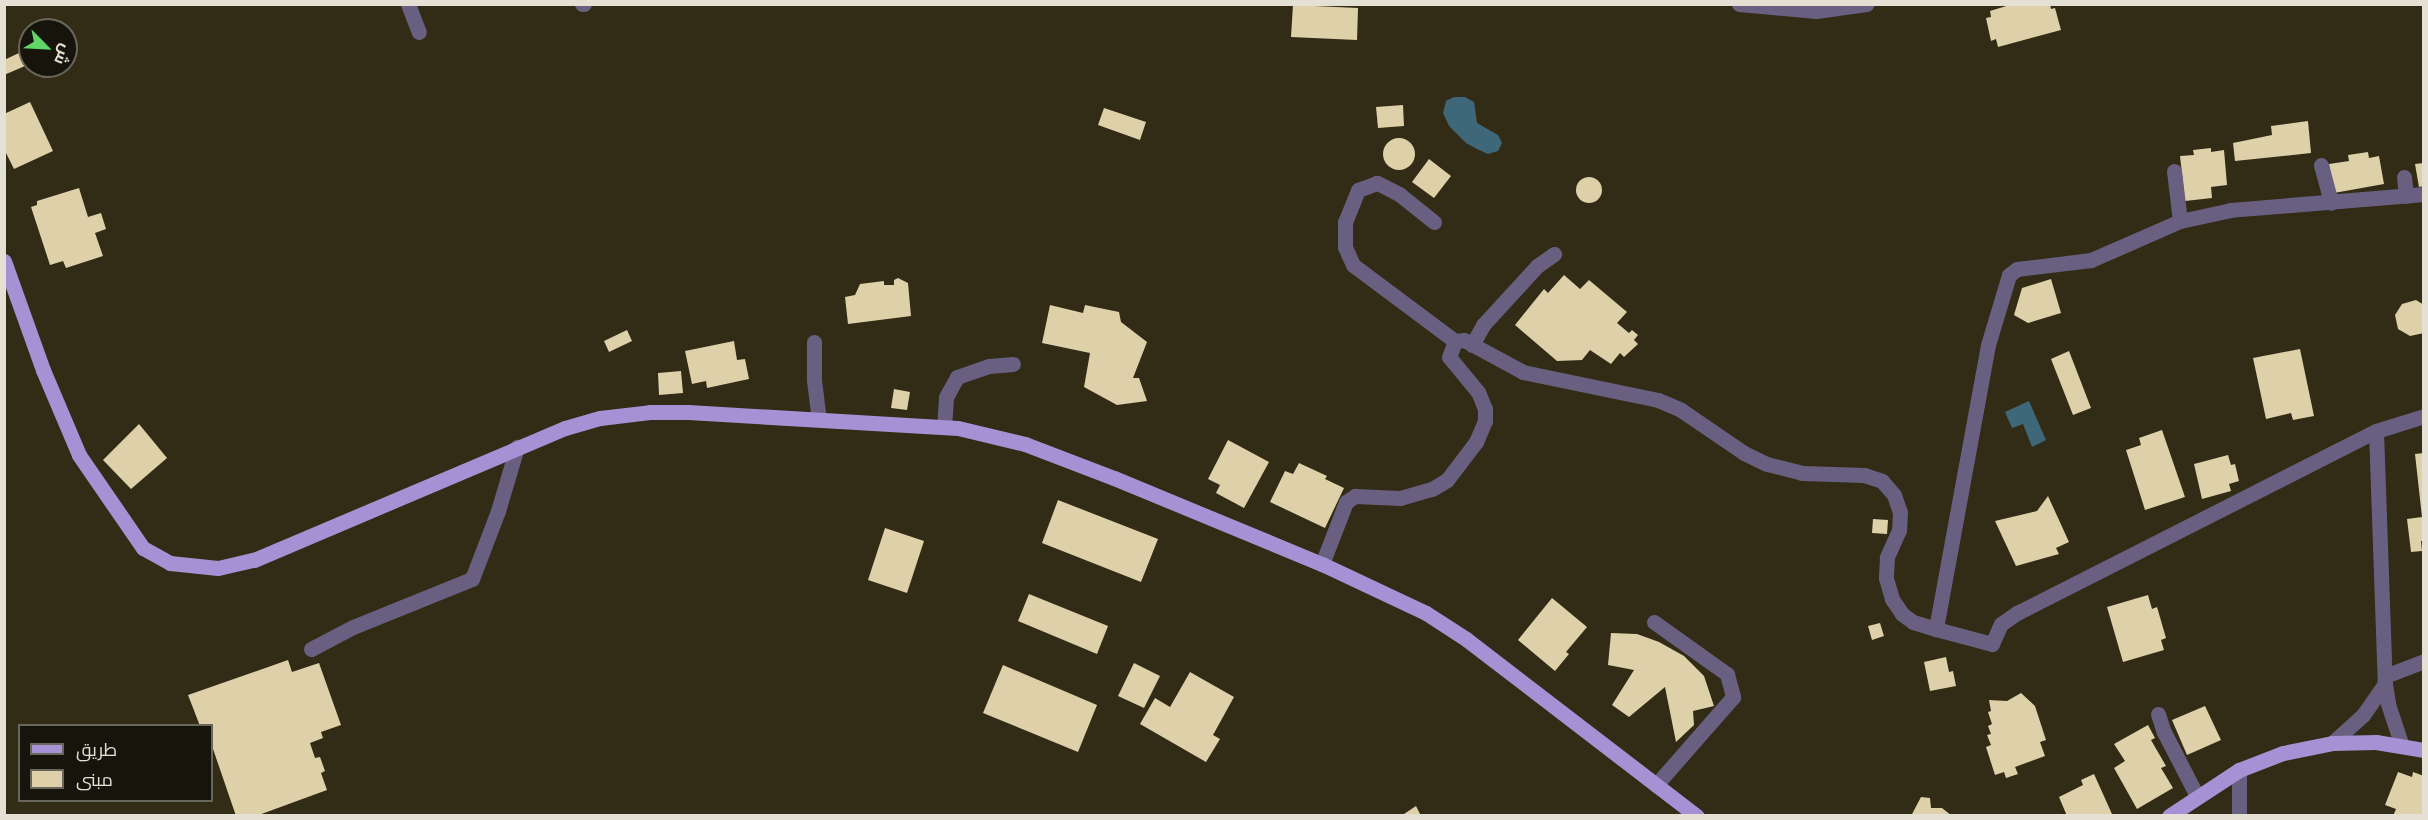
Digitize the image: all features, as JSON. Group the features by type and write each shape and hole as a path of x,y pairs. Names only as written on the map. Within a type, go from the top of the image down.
{"main road":[{"path":"4,261 46,380 79,455 143,548 170,563 218,568 254,560 517,447 565,428 600,418 650,412 819,418 944,427 1025,444 1114,478 1238,532 1322,564 1445,624 1697,816"},
{"path":"2169,816 2239,770 2283,753 2332,743 2376,742 2424,750"}],"street":[{"path":"408,4 419,32"},
{"path":"1739,4 1777,10 1816,11 1867,4"},
{"path":"2321,165 2331,203"},
{"path":"2174,171 2180,220"},
{"path":"2404,177 2406,196"},
{"path":"1434,222 1399,194 1377,183 1358,190 1345,222 1345,247 1353,265 1455,341 1464,340 1523,372 1658,400 1682,410 1744,453 1767,464 1802,472 1864,476 1882,482 1894,495 1900,512 1899,530 1887,557 1886,578 1892,599 1902,614 1913,622 1992,644 2001,624 2017,613 2376,431 2424,416"},
{"path":"1936,629 1988,345 2009,275 2017,269 2091,260 2180,220 2231,210 2424,194"},
{"path":"1472,345 1483,325 1537,266 1554,254"},
{"path":"1322,564 1346,502 1354,496 1400,498 1432,489 1447,480 1476,442 1485,421 1485,409 1479,392 1449,357 1455,341"},
{"path":"814,342 814,380 819,418"},
{"path":"944,427 946,397 957,376 989,366 1013,364"},
{"path":"2376,431 2385,680 2388,704 2402,746"},
{"path":"311,649 352,627 472,579 498,512 517,447"},
{"path":"1654,622 1727,674 1733,697 1656,785"},
{"path":"2332,743 2363,715 2385,680 2424,661"},
{"path":"2158,714 2164,732 2198,796"},
{"path":"2239,770 2239,816"}],"water":[{"path":"1454,97 1465,97 1474,102 1477,123 1498,135 1502,143 1498,151 1488,154 1477,149 1466,143 1449,126 1443,113 1446,101"},
{"path":"2029,401 2046,440 2032,447 2023,424 2012,428 2005,412"}],"building":[{"path":"2013,4 2050,4 2051,9 2055,8 2061,30 1998,47 1996,39 1991,41 1986,18 1991,17 1990,11"},
{"path":"1293,5 1358,8 1357,40 1291,37"},
{"path":"18,53 18,69 4,75 4,60"},
{"path":"30,102 53,151 14,169 4,149 4,114"},
{"path":"1403,105 1404,126 1378,128 1376,107"},
{"path":"1104,108 1146,122 1140,140 1098,125"},
{"path":"2308,121 2311,153 2235,161 2233,143 2272,135 2271,126"},
{"path":"1399,138 1410,143 1415,154 1410,165 1399,170 1388,165 1383,154 1388,143"},
{"path":"2211,148 2211,152 2224,150 2227,185 2211,187 2212,198 2185,201 2180,156 2194,155 2193,150"},
{"path":"2368,152 2369,158 2379,156 2384,184 2334,193 2329,164 2349,161 2348,155"},
{"path":"1429,159 1451,176 1434,198 1412,182"},
{"path":"2424,163 2424,186 2419,187 2415,164"},
{"path":"1589,177 1598,181 1602,190 1598,199 1589,203 1580,199 1576,190 1580,181"},
{"path":"79,188 88,217 101,213 106,229 95,233 103,256 66,268 63,261 50,265 31,207 37,205 37,201"},
{"path":"1564,275 1580,289 1589,280 1627,312 1617,323 1629,333 1632,330 1638,335 1634,340 1638,344 1624,357 1620,353 1611,364 1590,350 1582,360 1557,361 1515,325 1544,289 1548,293"},
{"path":"898,278 908,283 911,316 848,324 845,297 855,295 860,284 884,281 884,285 894,285 894,280"},
{"path":"2051,279 2061,313 2028,323 2014,315 2022,288"},
{"path":"2416,300 2424,305 2424,333 2410,336 2398,329 2395,315 2402,304"},
{"path":"1050,305 1083,313 1085,305 1119,312 1121,322 1147,342 1133,378 1139,378 1147,401 1117,405 1084,387 1090,353 1042,343"},
{"path":"627,330 632,341 609,352 604,341"},
{"path":"734,341 737,360 745,359 749,379 707,388 706,381 692,384 685,351"},
{"path":"2300,349 2314,416 2293,420 2291,413 2266,419 2253,358"},
{"path":"2069,351 2091,408 2073,415 2051,359"},
{"path":"681,371 683,393 659,395 658,373"},
{"path":"894,389 910,392 907,410 891,408"},
{"path":"139,424 167,458 131,489 103,460"},
{"path":"2162,430 2185,497 2145,510 2126,450 2141,445 2139,438"},
{"path":"1228,440 1269,462 1244,508 1216,493 1220,485 1208,479"},
{"path":"2424,453 2424,541 2421,541 2422,551 2411,552 2407,519 2422,517 2415,454"},
{"path":"2228,455 2231,465 2235,464 2239,481 2229,484 2231,491 2202,499 2194,464"},
{"path":"1299,463 1327,476 1325,479 1344,488 1325,528 1270,502 1285,471 1293,474"},
{"path":"2048,496 2069,542 2056,548 2059,554 2016,566 1995,521 2037,511"},
{"path":"1058,500 1158,539 1141,582 1042,543"},
{"path":"1873,519 1888,520 1887,534 1872,533"},
{"path":"885,528 924,541 907,593 868,580"},
{"path":"1029,594 1108,626 1097,654 1018,621"},
{"path":"2148,595 2152,609 2157,607 2166,638 2161,640 2164,650 2123,662 2107,607"},
{"path":"1552,598 1587,627 1566,652 1569,654 1555,671 1518,640"},
{"path":"1880,623 1884,636 1872,640 1868,626"},
{"path":"1611,633 1637,634 1659,642 1684,656 1704,676 1714,706 1693,711 1694,725 1676,742 1665,687 1629,717 1612,705 1634,670 1608,665"},
{"path":"1946,657 1949,672 1953,671 1956,686 1930,691 1924,662"},
{"path":"288,660 292,672 319,663 341,725 321,732 323,738 310,743 315,758 320,757 325,771 321,773 327,790 256,816 236,816 213,749 213,724 199,724 188,695"},
{"path":"1134,663 1160,676 1144,708 1118,696"},
{"path":"1003,665 1097,705 1078,752 983,713"},
{"path":"1190,672 1234,697 1213,735 1220,739 1206,762 1140,724 1155,698 1170,707"},
{"path":"2021,693 2035,706 2046,740 2040,742 2045,756 2015,767 2018,774 2006,778 2004,772 1995,775 1986,747 1991,745 1987,735 1991,734 1988,726 1992,724 1988,712 1991,711 1989,700 2007,701"},
{"path":"2205,706 2221,740 2187,755 2172,720"},
{"path":"2148,725 2155,738 2151,740 2166,766 2161,768 2173,788 2137,809 2114,768 2125,761 2114,744"},
{"path":"2398,772 2412,777 2413,772 2424,776 2424,816 2393,816 2396,809 2385,805"},
{"path":"2094,774 2112,814 2067,816 2059,797 2083,785 2081,780"},
{"path":"1921,797 1930,798 1931,808 1942,808 1952,816 1911,816"},
{"path":"1416,806 1421,816 1401,816"}]}
